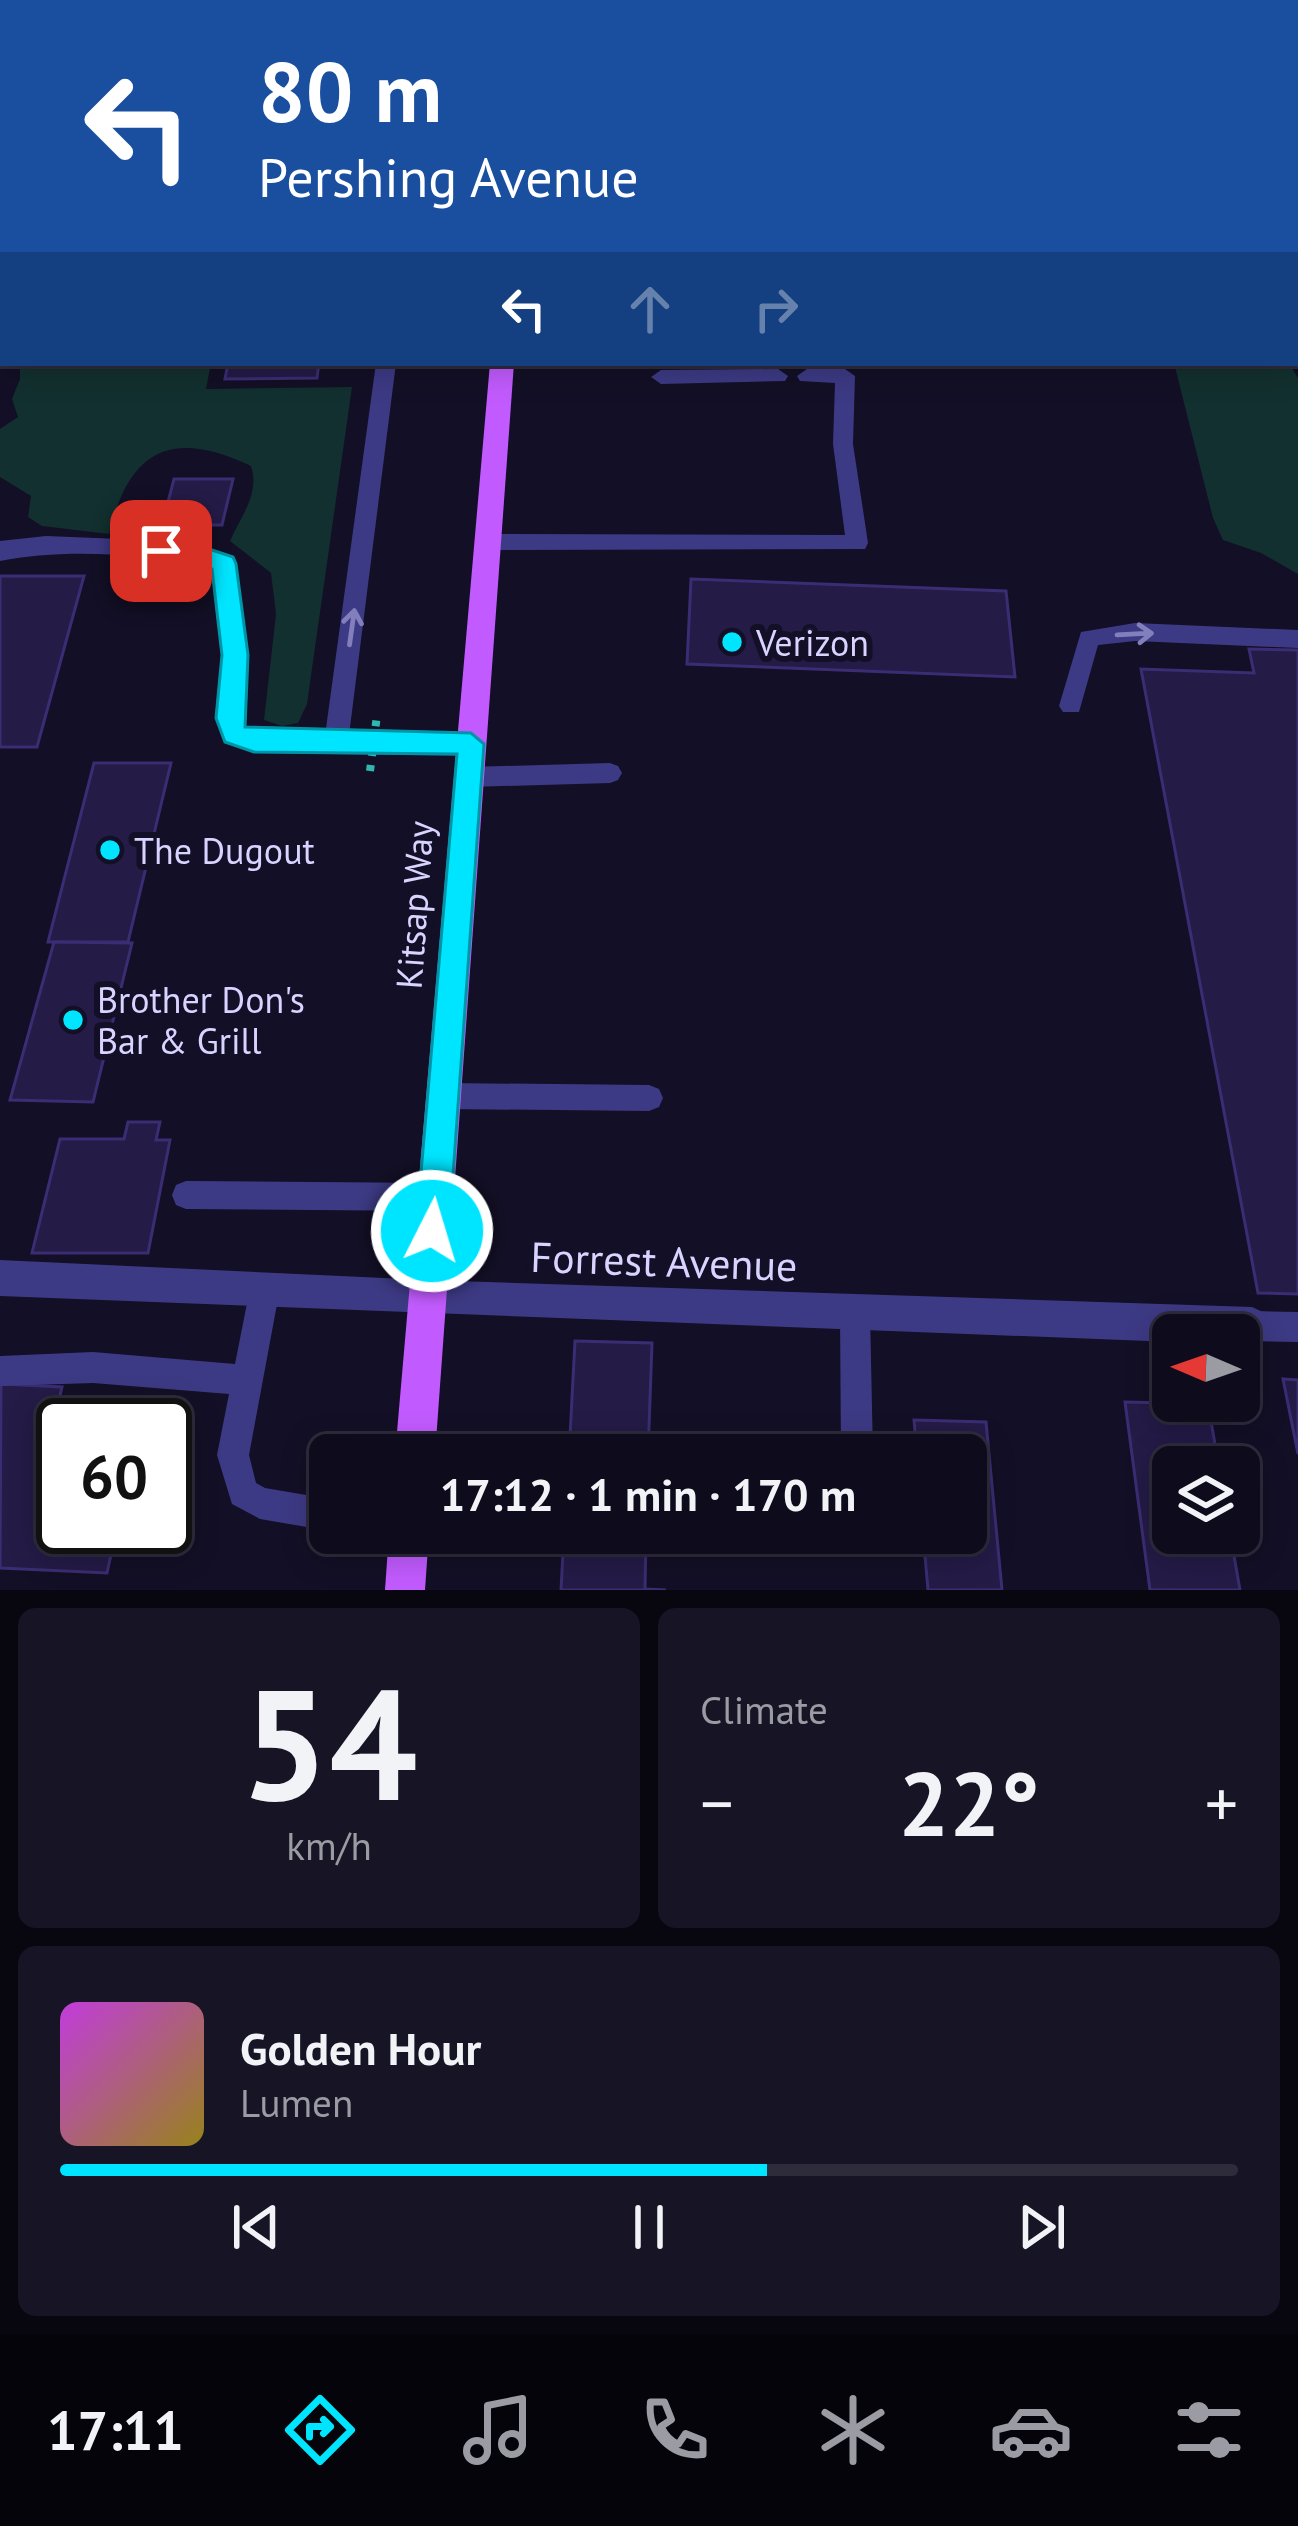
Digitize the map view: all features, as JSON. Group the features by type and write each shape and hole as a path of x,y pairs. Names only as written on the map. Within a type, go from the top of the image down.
{"main road":[{"name":"Kitsap Way","path":"417,1434 502,366"},
{"path":"405,1590 408,1554"}],"street":[{"path":"0,551 161,551 224,564 235,655 229,718 234,734 254,741 471,744"},
{"name":"Forrest Avenue","path":"0,1278 1152,1323"}],"lane":[{"path":"336,743 386,366"},
{"path":"661,377 778,376"},
{"path":"488,542 857,543 844,444 845,376 807,376"},
{"path":"1071,706 1089,638 1135,632 1298,639"},
{"path":"469,777 610,773"},
{"path":"444,1096 649,1098"},
{"path":"186,1195 435,1197"},
{"path":"265,1288 233,1455 243,1493 260,1503 309,1511"},
{"path":"855,1313 857,1434"},
{"path":"1260,1326 1298,1328"},
{"path":"0,1371 42,1366 247,1380"}],"path":[{"path":"370,771 377,715"}],"green space":[{"path":"20,366 210,366 206,389 352,387 307,704 298,723 282,726 264,720 276,614 271,573 230,541 251,495 251,466 198,449 158,454 128,483 109,534 42,526 28,517 31,496 0,477 0,429 18,417 12,399"},
{"path":"1175,366 1291,366 1298,378 1298,574 1261,553 1223,540 1213,518"}],"building":[{"path":"227,366 319,366 317,378 225,379"},
{"path":"174,479 233,479 222,525 162,525"},
{"path":"0,576 84,576 37,747 0,747"},
{"path":"691,579 1006,591 1015,677 687,664"},
{"path":"1249,649 1298,650 1298,1294 1258,1293 1141,669 1254,673"},
{"path":"94,763 171,763 128,942 48,942"},
{"path":"54,942 132,943 93,1102 10,1100"},
{"path":"128,1122 160,1122 156,1140 170,1140 148,1253 32,1253 60,1139 124,1139"},
{"path":"575,1341 652,1343 649,1434 570,1434"},
{"path":"1283,1379 1298,1380 1298,1454"},
{"path":"1,1384 62,1387 59,1398 36,1398 36,1554 111,1554 107,1573 0,1568"},
{"path":"1125,1402 1152,1403 1152,1422 1211,1422 1215,1446 1152,1446 1152,1554 1234,1554 1240,1590 1150,1590"},
{"path":"914,1420 986,1422 1002,1590 928,1590 925,1554 987,1554 987,1434 915,1434"},
{"path":"563,1554 646,1554 645,1589 666,1590 561,1590"}],"place":[{"name":"Verizon","path":"732,642"},
{"name":"The Dugout","path":"110,850"},
{"name":"Brother Don's Bar & Grill","path":"73,1020"}],"route":[{"path":"161,551 224,564 235,655 229,718 234,734 254,741 471,744 432,1231"}]}
